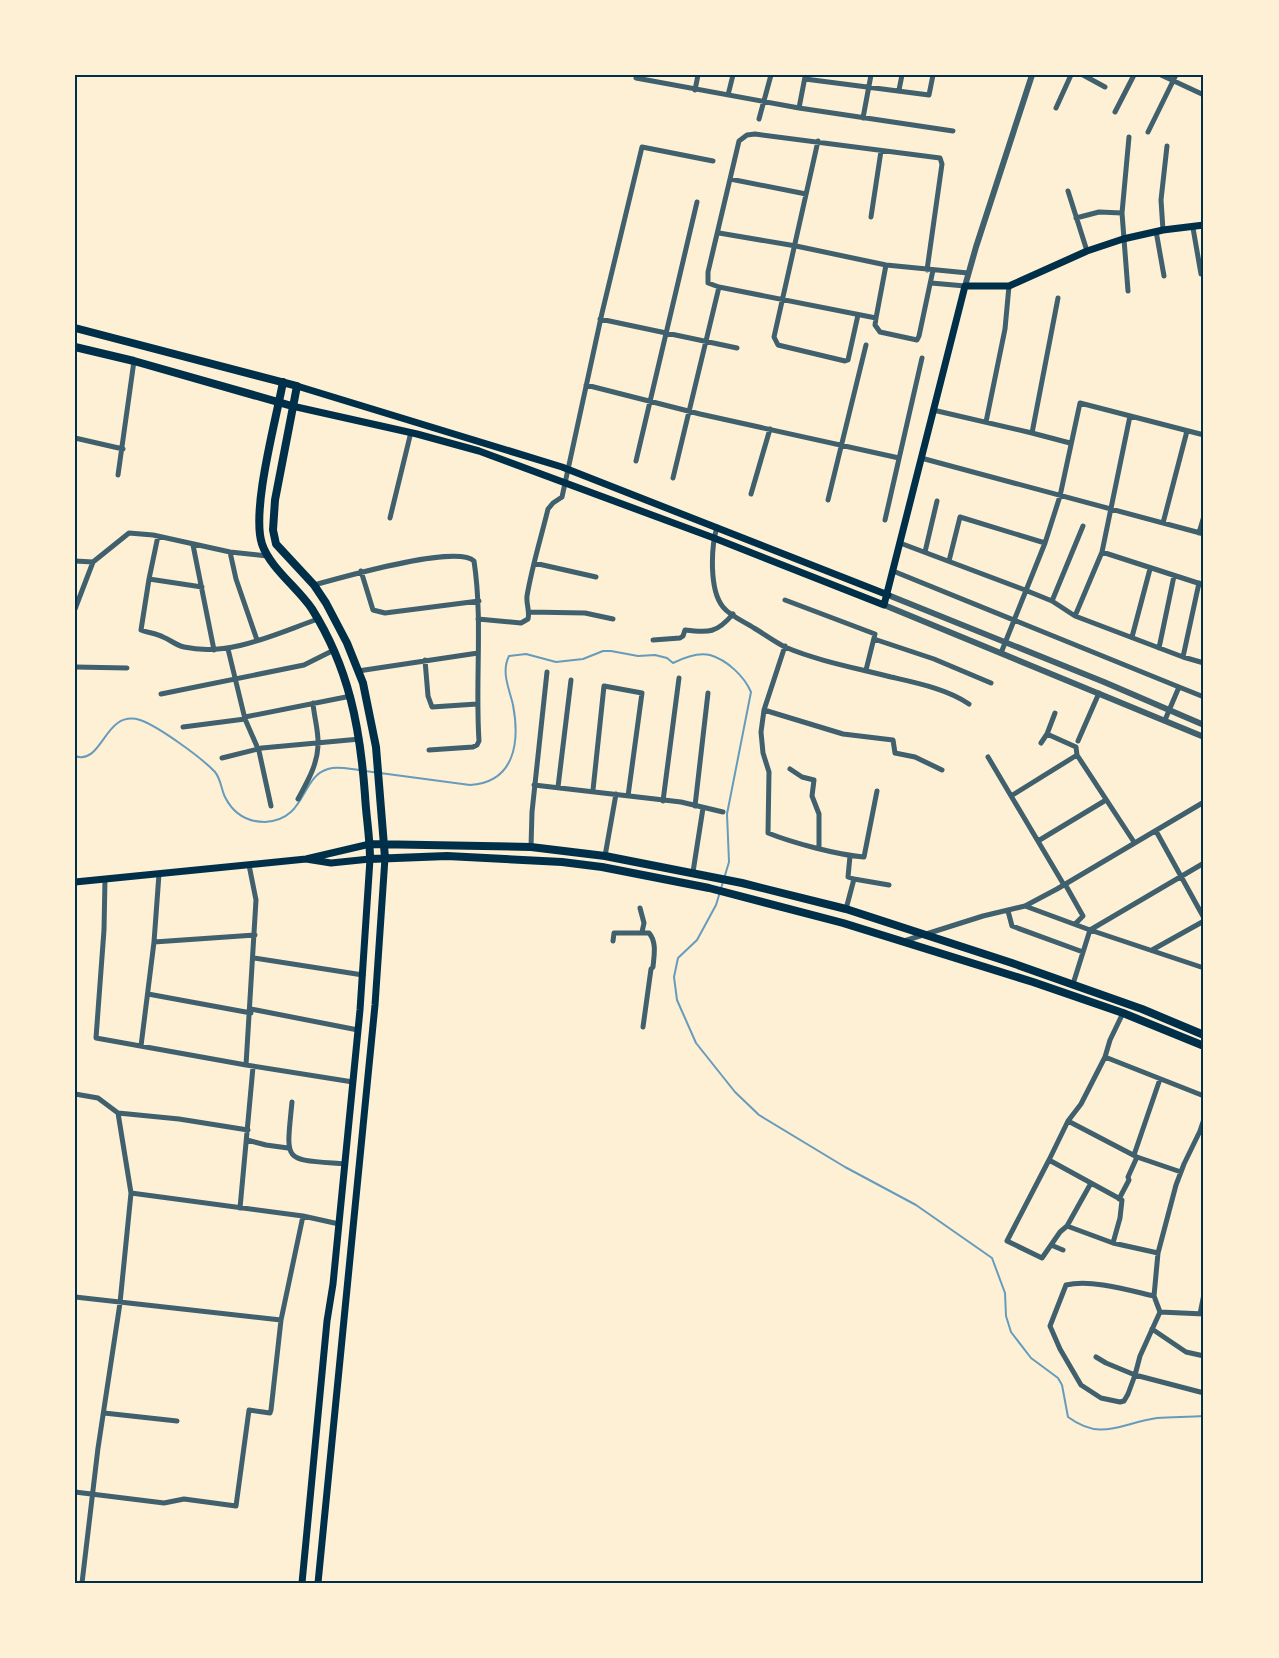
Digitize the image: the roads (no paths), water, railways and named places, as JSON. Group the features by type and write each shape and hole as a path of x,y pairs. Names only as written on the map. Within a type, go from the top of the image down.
{"main road":[{"path":"75,347 134,361 292,406 411,432 479,451 714,538 884,605 965,286 1009,286 1087,251 1124,239 1160,230 1204,225"},
{"path":"75,328 297,386 569,470 888,595"},
{"path":"283,382 261,495 262,543 267,556 318,619 334,650 351,696 364,768 370,844 363,975 333,1284 327,1321 303,1583"},
{"path":"297,386 275,500 273,530 276,544 314,585 326,603 347,644 363,683 378,767 385,843 374,1015 318,1583"},
{"path":"75,882 306,858 370,844 385,843 531,847 604,856 742,882 846,909 1073,984 1204,1035"},
{"path":"306,858 331,863 447,856 562,862 602,867 709,888 745,896 904,942 1123,1013 1204,1046"}],"street":[{"path":"637,75 636,78 695,90 953,131"},
{"path":"661,83 663,75"},
{"path":"695,90 698,75"},
{"path":"728,95 733,75"},
{"path":"759,119 771,75"},
{"path":"837,82 838,75"},
{"path":"863,118 871,75"},
{"path":"899,90 902,75"},
{"path":"799,108 805,77 929,95 933,75"},
{"path":"931,283 965,286 1032,75"},
{"path":"1056,108 1071,75"},
{"path":"1083,75 1106,87"},
{"path":"1115,112 1134,75"},
{"path":"1161,75 1204,95"},
{"path":"1148,132 1176,75"},
{"path":"876,318 708,283 739,141 747,135 755,134 937,157 941,160 930,270 931,283 919,336 916,340 880,332 875,325 886,265"},
{"path":"1128,291 1122,213 1129,137"},
{"path":"818,141 774,337 778,345 845,362 848,360 858,315"},
{"path":"1164,276 1160,230 1167,146"},
{"path":"478,619 521,623 528,618 529,612 526,605 534,562 548,509 562,497 600,319 642,147 713,161"},
{"path":"871,217 881,151"},
{"path":"730,179 806,194"},
{"path":"1068,190 1087,251"},
{"path":"636,461 697,202"},
{"path":"1076,218 1099,212 1122,213"},
{"path":"1193,228 1201,274"},
{"path":"718,233 886,265 968,273"},
{"path":"986,422 1005,329 1009,286"},
{"path":"673,478 719,287"},
{"path":"1032,432 1058,298"},
{"path":"600,319 737,348"},
{"path":"828,500 866,345"},
{"path":"885,520 922,358"},
{"path":"118,475 134,361"},
{"path":"586,385 689,411 899,458"},
{"path":"1001,653 1045,543 1060,496 1080,403 1204,435"},
{"path":"933,410 1032,432 1070,444"},
{"path":"1075,616 1102,552 1130,416"},
{"path":"751,494 770,429"},
{"path":"1163,524 1187,431"},
{"path":"390,518 411,432"},
{"path":"75,438 123,449"},
{"path":"921,458 1202,534 1204,516"},
{"path":"925,552 937,501"},
{"path":"949,561 960,517 1045,543"},
{"path":"1052,602 1083,526"},
{"path":"717,527 714,538 713,568 715,592 723,608 785,646 918,683 958,697 969,704"},
{"path":"75,609 93,562 129,533 158,536 230,552 267,556"},
{"path":"158,536 148,579 141,630 165,637 176,645 214,650 228,649 318,619"},
{"path":"900,543 1025,590 1052,602 1075,616 1204,663"},
{"path":"193,545 214,650"},
{"path":"230,552 236,579 257,640"},
{"path":"1102,552 1202,584 1183,657"},
{"path":"314,585 361,571 437,558 468,556 474,561 479,601 477,704 479,741 473,747 429,750"},
{"path":"75,561 93,562"},
{"path":"534,562 596,577"},
{"path":"1132,638 1150,569"},
{"path":"361,571 373,610 377,612 385,613 479,601"},
{"path":"893,571 1204,697"},
{"path":"1159,648 1174,576"},
{"path":"148,579 202,586"},
{"path":"888,595 1204,725"},
{"path":"785,600 875,634 866,670"},
{"path":"884,605 1204,737"},
{"path":"529,612 585,613 613,619"},
{"path":"653,640 680,638 685,630 701,632 721,628 732,614"},
{"path":"874,639 934,659 991,683"},
{"path":"785,646 764,711 761,732 763,753 769,772 768,833 784,840 850,856 864,857 877,791"},
{"path":"228,649 245,718 259,750 271,806"},
{"path":"161,694 304,664 334,650"},
{"path":"358,671 478,653"},
{"path":"424,660 428,696 432,707 477,704"},
{"path":"1044,670 1049,660"},
{"path":"75,667 127,668"},
{"path":"531,847 534,784 547,672"},
{"path":"663,801 679,678"},
{"path":"558,787 572,680"},
{"path":"593,790 604,686 642,693 628,796"},
{"path":"1166,720 1179,687"},
{"path":"695,806 708,693"},
{"path":"1078,741 1100,693"},
{"path":"183,728 351,696"},
{"path":"297,799 312,773 318,744 313,703"},
{"path":"764,711 833,732 893,740 895,753 915,757 942,770"},
{"path":"1041,743 1055,713"},
{"path":"1047,734 1076,747 1077,755 1134,842"},
{"path":"222,758 281,746 360,739"},
{"path":"1011,796 1077,755"},
{"path":"988,757 1083,916 1075,924"},
{"path":"790,769 802,777 814,780 812,796 819,814 819,848"},
{"path":"534,784 593,790 723,812"},
{"path":"604,856 616,794"},
{"path":"1038,841 1106,800"},
{"path":"904,942 983,916 1025,906 1204,802"},
{"path":"693,872 703,808"},
{"path":"1152,950 1204,919 1156,831"},
{"path":"850,856 848,877 890,885"},
{"path":"1073,984 1090,930 1204,863"},
{"path":"246,1065 256,900 249,865"},
{"path":"141,1046 154,942 159,874"},
{"path":"105,879 104,930 96,1038 353,1082"},
{"path":"846,909 854,879"},
{"path":"1025,906 1204,968"},
{"path":"640,908 644,923 642,932"},
{"path":"1008,911 1012,926 1083,952"},
{"path":"613,941 614,933 642,932 652,936 655,947 643,1027"},
{"path":"154,942 255,935"},
{"path":"254,958 363,975"},
{"path":"148,994 358,1030"},
{"path":"1090,1183 1067,1226 1042,1258 1007,1241 1068,1121 1081,1104 1105,1058 1110,1040 1123,1013"},
{"path":"1105,1058 1204,1096"},
{"path":"240,1208 254,1066"},
{"path":"1119,1198 1130,1180 1128,1177 1160,1079"},
{"path":"75,1094 98,1098 118,1113 135,1113 248,1130"},
{"path":"292,1102 288,1148 296,1159 345,1164"},
{"path":"82,1583 120,1303 131,1193 118,1113"},
{"path":"1154,1296 1119,1288 1074,1283 1066,1285 1050,1326 1060,1349 1082,1385 1101,1398 1124,1401 1140,1356 1160,1312 1154,1296 1158,1253 1181,1172 1202,1131 1204,1119"},
{"path":"1068,1121 1135,1156 1181,1172"},
{"path":"247,1140 288,1148"},
{"path":"1049,1160 1122,1200 1113,1243"},
{"path":"131,1193 303,1216 339,1224"},
{"path":"75,1492 164,1503 184,1499 236,1506 249,1410 270,1413 271,1410 281,1320 303,1216"},
{"path":"1067,1226 1113,1243 1158,1253"},
{"path":"1051,1245 1063,1250"},
{"path":"1160,1312 1202,1314 1204,1294"},
{"path":"75,1297 281,1320"},
{"path":"1152,1329 1186,1352 1204,1356"},
{"path":"1096,1357 1135,1375 1204,1393"},
{"path":"104,1413 177,1421"}],"waterway":[{"path":"365,771 470,785 485,782 497,776 511,758 516,733 506,674 509,656 526,654 556,662 583,659 603,651 611,651 638,656 655,655 667,658 673,663 691,656 705,654 716,657 729,665 744,680 751,692 727,814 729,862 716,905 697,940 678,958 674,977 677,1000 696,1043 735,1092 759,1115 845,1167 916,1205 992,1258 1005,1293 1006,1316 1011,1332 1031,1358 1058,1378 1062,1385 1068,1417 1080,1424 1102,1430 1157,1418 1204,1416"},
{"path":"75,756 84,757 92,753 119,722 128,719 140,720 168,735 209,766 217,775 228,803 236,812 252,820 265,822 289,814 319,773 336,768 359,770"}]}
